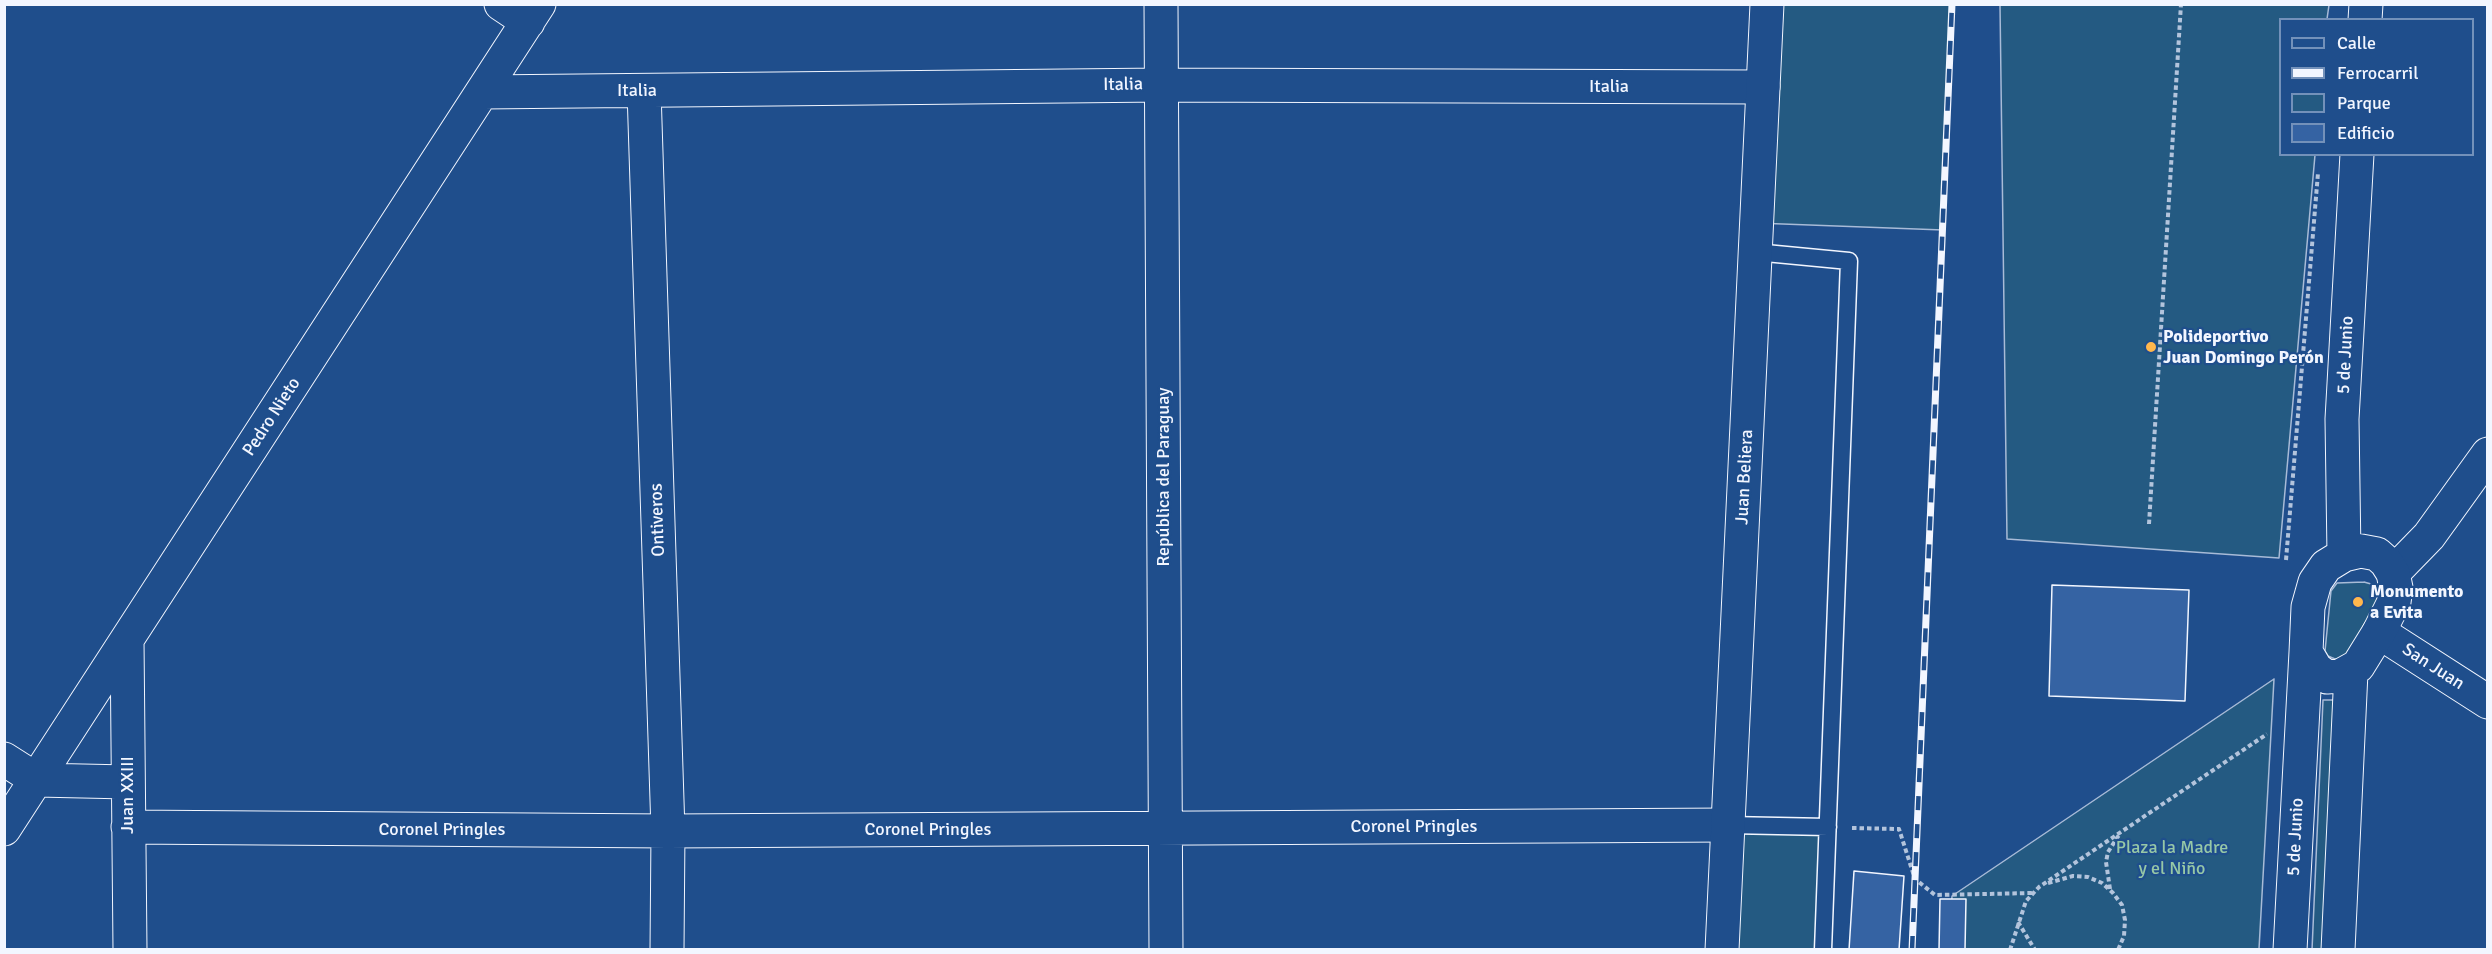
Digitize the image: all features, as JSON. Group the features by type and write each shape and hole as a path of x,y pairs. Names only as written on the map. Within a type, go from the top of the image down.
{"street":[{"path":"501,4 533,13"},
{"name":"República del Paraguay","path":"1161,4 1166,950"},
{"name":"Juan Beliera","path":"1722,950 1767,4"},
{"name":"Pedro Nieto","path":"4,829 533,13"},
{"name":"Italia","path":"483,92 1162,85 1763,87"},
{"name":"Ontiveros","path":"644,91 668,831 666,950"},
{"name":"5 de Junio","path":"2344,555 2342,419 2357,156"},
{"path":"2393,573 2429,536 2487,454"},
{"path":"2338,950 2351,672 2379,632 2394,602 2396,588 2393,573 2377,554 2361,551 2344,555 2326,566 2315,582 2308,607 2306,652 2316,669 2327,677 2351,672"},
{"name":"San Juan","path":"2379,632 2487,702"},
{"name":"Juan XXIII","path":"127,640 130,950"},
{"name":"5 de Junio","path":"2290,950 2306,652"},
{"path":"4,759 37,780 128,782"},
{"name":"Coronel Pringles","path":"128,827 668,831 1728,825"}],"lane":[{"path":"1755,252 1849,261 1823,950"},
{"path":"1728,825 1828,827"}],"path":[{"path":"2149,524 2181,4"},
{"path":"2285,567 2318,166"},
{"path":"2010,950 2026,901 2039,887 2302,710"},
{"path":"1828,827 1899,830 1915,879 1935,895 2033,893"},
{"path":"2110,890 2106,862 2108,852 2122,831"},
{"path":"2039,887 2073,876 2088,877 2110,890 2122,905 2125,920 2124,936 2118,950"},
{"path":"2018,921 2035,950"}],"green space":[{"path":"1767,5 1952,5 1943,230 1756,223"},
{"name":"Polideportivo Juan Domingo Perón","path":"2000,5 2329,5 2327,18 2279,18 2279,156 2315,156 2279,558 2007,539"},
{"path":"2337,583 2371,584 2377,592 2377,602 2350,651 2343,658 2335,659 2328,656 2325,651 2331,591"},
{"name":"Plaza la Madre y el Niño","path":"2274,679 2259,949 1949,950 1952,896"},
{"path":"2323,700 2335,700 2323,949 2312,950"},
{"path":"1728,825 1828,827 1823,949 1722,950"}],"building":[{"path":"2052,585 2189,590 2185,701 2049,696"},
{"path":"1854,871 1904,876 1899,950 1849,950"},
{"path":"1940,899 1966,899 1965,950 1939,950"}],"railway":[{"path":"1912,950 1952,4"}],"place":[{"name":"Polideportivo Juan Domingo Perón","path":"2151,347"},
{"name":"Monumento a Evita","path":"2358,602"}]}
